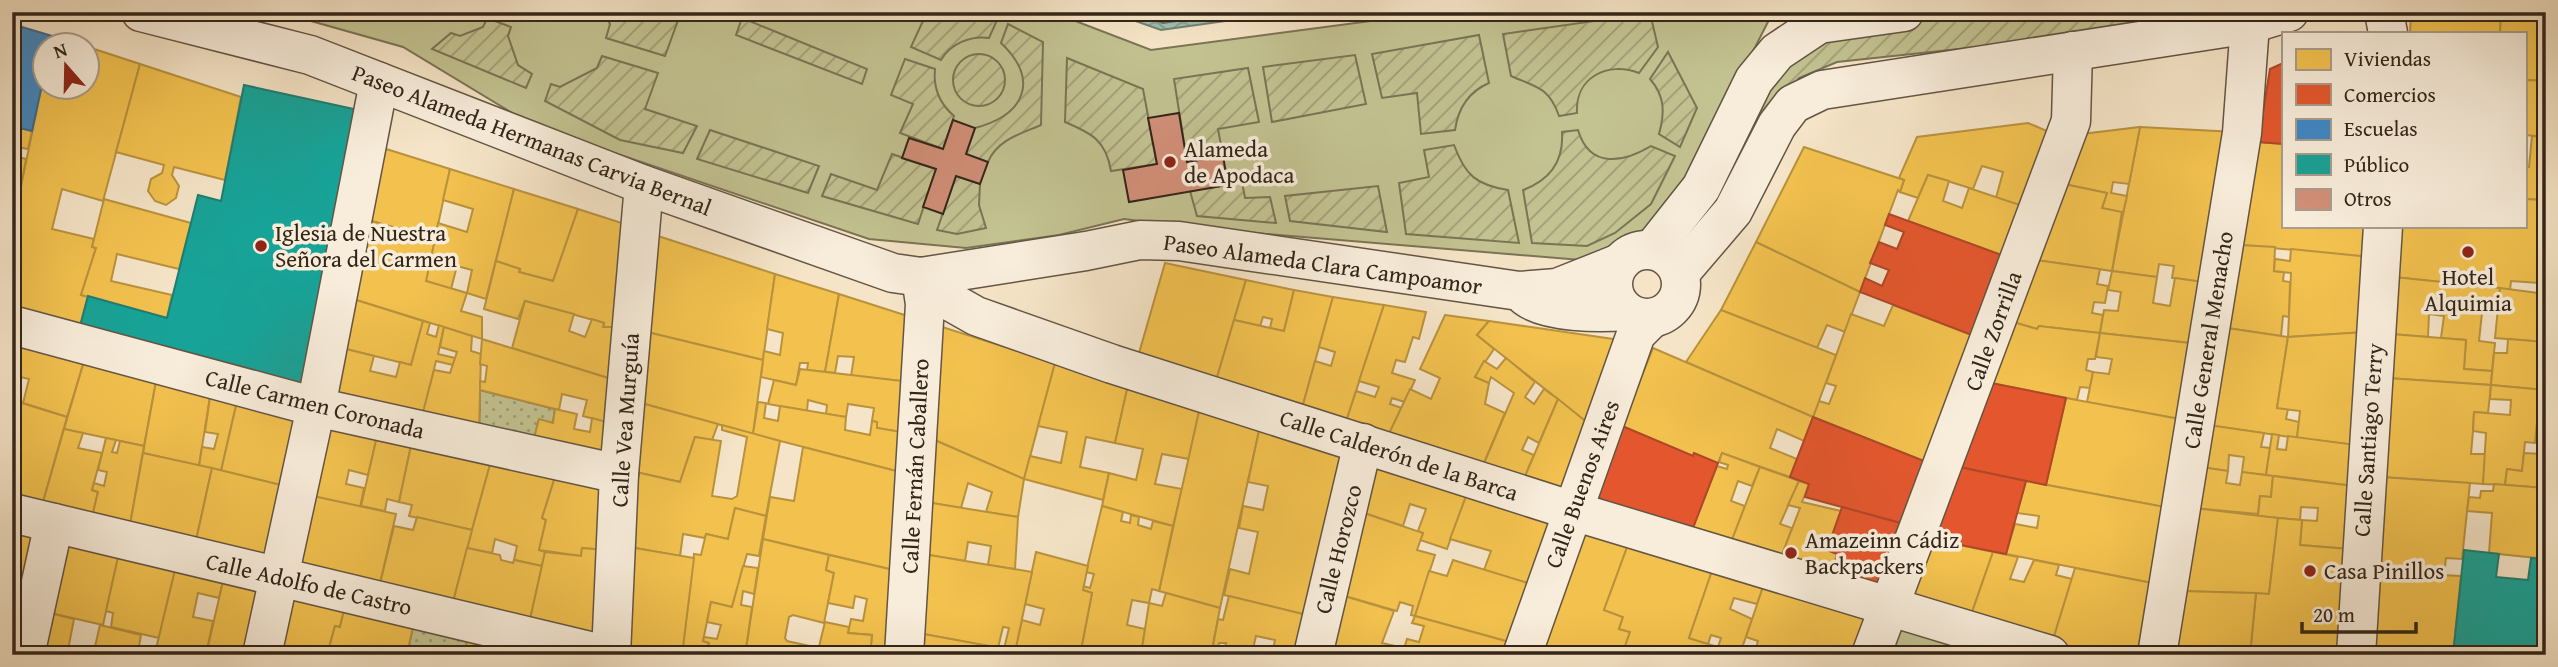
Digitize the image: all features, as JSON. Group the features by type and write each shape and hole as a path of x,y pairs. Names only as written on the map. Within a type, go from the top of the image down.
{"street":[{"name":"Paseo Alameda Hermanas Carvia Bernal","path":"141,12 310,55 644,186 893,273 921,277"},
{"path":"1651,262 1682,283 1677,302 1670,310 1638,315 1615,297 1614,274 1651,262 1701,188 1754,80 1777,52 1819,24 1905,12"},
{"name":"Paseo Alameda Clara Campoamor","path":"921,277 1140,240 1179,242 1519,291 1557,288 1651,262 1733,211 1777,125 1793,104 1822,90 2250,24 2289,12"},
{"path":"2384,12 2388,32"},
{"name":"Calle General Menacho","path":"2157,655 2242,133 2250,24"},
{"name":"Calle Zorrilla","path":"1871,655 2071,121 2073,51"},
{"path":"262,655 316,407 379,82"},
{"name":"Calle Vea Murguía","path":"611,655 619,474 644,186"},
{"name":"Calle Santiago Terry","path":"2356,655 2383,228"},
{"name":"Calle Calderón de la Barca","path":"921,277 953,303 976,316 1112,364 1573,511 2050,655"},
{"name":"Calle Fernán Caballero","path":"904,655 925,304 921,277"},
{"name":"Paseo Alameda Clara Campoamor","path":"1519,291 1533,302 1553,308 1638,315"},
{"name":"Calle Buenos Aires","path":"1522,655 1636,334 1638,315"},
{"name":"Calle Carmen Coronada","path":"12,325 316,407 619,474"},
{"name":"Calle Horozco","path":"1313,655 1363,443"},
{"name":"Calle Adolfo de Castro","path":"12,513 606,655"},
{"path":"25,655 54,523"}],"shaded area":[{"name":"Alameda de Apodaca","path":"279,12 1052,12 1151,50 1439,12 1773,12 1710,136 1666,212 1605,262 1205,229 1124,219 1059,235 966,248 869,239 532,125 403,47"},
{"path":"604,12 681,12 665,56 606,38 610,24"},
{"path":"927,12 982,12 998,18 989,38 962,42 950,49 941,60 911,47"},
{"path":"1934,12 2204,12 2117,32 1837,62 1799,78 1779,103 1750,155 1697,229 1760,87 1830,25"},
{"path":"1650,13 1658,47 1639,73 1616,69 1605,71 1588,81 1581,90 1577,113 1559,116 1551,99 1541,89 1511,76 1503,34"},
{"path":"487,18 511,27 508,36 518,65 532,74 526,88 432,49 451,33 460,36 483,27"},
{"path":"742,18 867,69 862,84 736,35"},
{"path":"1008,24 1043,42 1041,125 1003,143 988,162 966,154 975,128 1006,114 1015,105 1023,83 1013,57 1001,43"},
{"path":"1479,35 1489,83 1475,91 1465,102 1455,130 1421,134 1417,93 1382,98 1372,54"},
{"path":"1668,52 1697,108 1680,147 1659,134 1662,119 1661,98 1650,79"},
{"path":"979,54 989,56 997,62 1003,70 1003,90 997,98 989,104 979,106 969,104 961,98 955,90 953,80 955,70 961,62 969,56"},
{"path":"1355,55 1366,104 1272,122 1263,67"},
{"path":"602,56 658,73 645,109 697,126 683,153 620,140 545,101 551,84 560,87 597,68"},
{"path":"1067,58 1143,89 1157,164 1111,171 1109,160 1096,139 1065,122"},
{"path":"905,59 935,69 938,95 954,116 943,149 900,133 913,104 891,95"},
{"path":"1248,68 1259,122 1218,129 1223,156 1187,162 1174,79"},
{"path":"710,130 819,166 808,193 697,159"},
{"path":"1578,130 1583,143 1599,157 1619,159 1651,146 1675,156 1651,204 1615,233 1587,246 1532,243 1523,190 1541,181 1558,161 1562,132"},
{"path":"1454,145 1473,177 1488,185 1508,190 1519,243 1406,234 1399,183 1429,177 1424,150"},
{"path":"892,154 936,169 918,224 822,196 831,174 877,190"},
{"path":"956,176 980,184 979,205 986,228 957,234 937,230"},
{"path":"1242,182 1245,198 1270,197 1276,223 1197,216 1190,191"},
{"path":"1378,186 1387,232 1290,221 1285,196"},
{"path":"480,390 555,409 553,423 539,420 532,446 479,433"},
{"path":"1890,607 2050,655 1871,655"},
{"path":"414,622 468,635 465,655 412,655 413,647 409,645"}],"water":[{"path":"1110,12 1289,12 1161,30"}],"building: Viviendas":[{"path":"2411,12 2480,12 2501,15 2500,32 2410,32"},
{"path":"2501,15 2546,20 2546,81 2526,80 2526,32 2500,32"},
{"path":"102,52 140,64 103,201 62,189 52,229 94,239 92,247 96,248 81,295 88,296 79,330 12,313 12,185 21,186 38,102 102,102"},
{"path":"140,64 241,97 225,180 174,167 172,175 179,186 176,198 166,205 155,201 148,191 151,179 162,173 164,165 116,152"},
{"path":"2526,80 2546,81 2546,137 2526,135"},
{"path":"2028,123 2054,134 2026,207 1996,198 2003,172 1982,166 1973,189 1928,175 1918,198 1900,192 1904,180 1899,178 1917,137"},
{"path":"12,126 32,131 28,149 17,147 15,156 26,159 21,186 12,185"},
{"path":"2140,127 2235,132 2210,283 2172,278 2174,266 2159,264 2157,277 2112,271"},
{"path":"2140,127 2129,184 2113,182 2111,193 2127,196 2123,213 2102,208 2107,193 2064,184 2082,134"},
{"path":"2532,136 2546,137 2544,200 2526,199 2526,166 2529,167"},
{"path":"2258,142 2282,144 2282,228 2372,228 2370,257 2240,245"},
{"path":"1804,147 1904,180 1860,292 1756,242"},
{"path":"383,148 450,169 435,239 368,220"},
{"path":"450,169 514,189 486,299 467,293 472,270 457,266 451,289 426,281 438,223 467,232 473,209 443,200"},
{"path":"1928,175 1949,181 1943,201 1962,208 1969,188 2026,207 2007,257 1908,221"},
{"path":"2546,179 2546,294 2540,293 2539,283"},
{"path":"2064,184 2107,193 2102,208 2122,212 2112,271 2036,260"},
{"path":"514,189 578,209 553,281 519,272 520,269 496,261"},
{"path":"104,199 191,223 179,269 117,254 111,281 172,295 167,318 81,295 96,248 92,247"},
{"name":"Hotel Alquimia","path":"2526,199 2544,200 2539,283 2511,281 2510,290 2394,277 2398,228 2526,228"},
{"path":"578,209 634,227 625,327 603,327 604,323 525,301 518,319 484,309 496,261 520,269 519,272 553,281"},
{"path":"368,220 435,239 426,281 467,293 461,311 482,317 482,339 353,299"},
{"path":"655,235 775,274 763,360 647,332"},
{"path":"1756,242 1860,292 1845,332 1827,325 1817,348 1721,310"},
{"path":"2240,245 2275,247 2274,271 2284,272 2283,281 2290,282 2289,317 2283,316 2281,336 2227,328"},
{"path":"2291,249 2370,257 2365,332 2288,337 2291,273 2274,271 2275,259 2290,261"},
{"path":"2036,260 2100,269 2097,284 2108,286 2105,303 2094,302 2092,313 2103,315 2100,333 2039,326 2037,329 2013,322"},
{"path":"1165,263 1246,280 1215,384 1137,360"},
{"path":"2112,271 2157,277 2153,303 2170,306 2175,278 2210,283 2199,344 2100,333 2104,310 2118,311 2121,292 2108,290"},
{"path":"775,274 839,294 825,372 807,370 808,363 800,363 796,385 761,377 764,351 780,355 783,333 767,329"},
{"path":"2394,277 2500,288 2496,313 2482,313 2479,341 2495,343 2492,371 2464,369 2466,340 2441,338 2444,316 2429,314 2428,337 2391,334"},
{"path":"1246,280 1294,290 1284,331 1270,328 1272,319 1263,317 1260,326 1234,320"},
{"path":"2500,288 2546,294 2546,342 2495,338"},
{"path":"1294,290 1333,297 1301,412 1215,384 1234,320 1284,331"},
{"path":"839,294 914,318 910,382 851,376 854,357 838,356 835,373 825,372"},
{"path":"1333,297 1384,305 1345,425 1301,412 1315,361 1331,366 1335,352 1319,347"},
{"path":"353,299 423,321 411,365 342,348"},
{"path":"525,301 574,314 569,331 585,337 592,319 604,323 603,327 625,327 621,382 512,348"},
{"path":"1384,305 1426,312 1419,339 1413,337 1405,362 1396,360 1392,373 1415,380 1405,402 1392,398 1390,404 1402,408 1387,438 1345,425 1356,391 1375,397 1379,387 1359,381"},
{"path":"1893,305 1977,337 1929,463 1813,417 1819,401 1829,404 1836,386 1826,383 1851,314 1884,326"},
{"path":"1721,310 1836,355 1813,417 1686,362"},
{"path":"1445,315 1489,321 1477,335 1494,349 1475,377 1489,383 1485,404 1505,413 1482,468 1387,438 1410,389 1431,399 1440,378 1420,369"},
{"path":"423,321 430,323 427,334 436,337 439,325 444,327 438,354 455,358 453,365 436,361 422,418 332,396 342,348 374,356 370,371 396,377 400,362 411,365"},
{"path":"1489,321 1613,339 1621,354 1594,428 1477,335"},
{"path":"2013,322 2037,329 2039,326 2100,333 2095,359 2088,359 2086,370 2093,372 2090,388 2080,387 2077,400 1991,383"},
{"path":"936,325 1055,363 1024,479 930,438"},
{"path":"444,327 472,336 471,351 481,354 479,430 422,416 434,370 450,373 457,352 440,347"},
{"path":"2227,328 2288,337 2277,408 2288,409 2286,419 2299,422 2297,438 2208,425"},
{"path":"647,332 763,360 753,434 641,403"},
{"path":"2365,332 2356,445 2297,438 2300,411 2277,408 2288,337"},
{"path":"2100,333 2199,344 2185,420 2087,402 2093,372 2109,374 2112,359 2096,357"},
{"path":"2391,334 2466,340 2464,369 2492,371 2491,385 2387,378"},
{"path":"12,339 85,358 67,417 23,403 29,379 12,375"},
{"path":"482,339 621,382 617,425 583,416 587,400 562,394 559,410 480,390 480,381 485,382 487,366 480,364"},
{"path":"2508,339 2546,342 2546,390 2491,385 2494,353 2507,353"},
{"path":"1653,348 1813,417 1804,441 1777,429 1770,448 1797,459 1790,477 1722,453 1718,463 1694,453 1693,456 1622,426"},
{"path":"85,358 157,376 144,446 64,429"},
{"path":"1506,358 1535,382 1525,397 1534,404 1544,389 1558,399 1539,443 1528,437 1522,450 1534,455 1523,481 1482,468 1514,393 1491,377 1489,383 1475,377 1484,361 1497,369"},
{"path":"1055,363 1128,385 1115,443 1086,437 1080,467 1109,473 1103,500 1024,479 1030,456 1061,463 1067,432 1038,426"},
{"path":"800,369 910,382 907,433 877,428 877,422 872,421 874,408 848,404 846,417 826,414 827,405 808,400 807,411 768,404 774,380 796,385"},
{"path":"157,376 211,390 199,466 143,453"},
{"path":"2387,378 2491,385 2488,413 2474,412 2471,454 2486,454 2483,484 2381,477"},
{"path":"1128,385 1200,407 1189,459 1162,454 1155,484 1182,489 1173,526 1102,506 1109,473 1136,480 1143,449 1115,443"},
{"path":"2491,385 2546,390 2546,422 2537,422 2535,443 2525,442 2522,471 2507,469 2505,485 2483,484 2486,433 2473,431 2474,412 2510,415 2511,400 2490,399"},
{"path":"211,390 238,397 221,471 199,466 202,447 214,449 218,434 205,432"},
{"path":"238,397 304,414 289,487 221,471"},
{"path":"2066,398 2185,420 2170,508 2046,485"},
{"path":"1558,399 1594,428 1569,495 1523,481"},
{"path":"12,400 67,417 41,509 12,501"},
{"path":"758,402 766,403 764,418 778,421 780,406 846,417 845,430 870,435 872,421 877,422 877,428 907,433 904,473 753,434"},
{"path":"641,403 718,424 712,440 695,437 680,482 636,472"},
{"path":"1200,407 1260,426 1220,608 1159,591"},
{"path":"555,409 577,414 574,429 590,432 592,418 617,425 613,466 532,446 539,419 553,423"},
{"path":"328,420 378,432 368,475 349,470 346,484 364,488 360,508 313,496"},
{"path":"722,425 780,441 766,516 735,508 728,539 706,534 705,538 683,534 680,556 629,547 636,472 680,482 695,437 721,441 712,496 732,499 737,496 747,437 722,430"},
{"path":"2208,425 2264,433 2261,447 2270,448 2266,475 2242,472 2244,457 2229,455 2228,471 2201,467"},
{"path":"1260,426 1348,454 1311,616 1224,595 1230,569 1249,574 1258,532 1239,528 1243,506 1263,510 1268,486 1248,482"},
{"path":"64,429 83,433 78,448 102,453 92,490 98,492 91,521 41,509"},
{"path":"378,432 412,441 399,502 387,499 385,511 361,506"},
{"path":"2272,434 2279,435 2277,449 2286,450 2288,436 2356,445 2353,486 2266,475"},
{"path":"106,438 116,440 112,452 117,453 120,441 144,446 129,530 91,521 98,492 92,490 94,483 104,486 107,472 98,470"},
{"path":"930,438 1024,479 1018,517 986,512 992,492 968,483 961,508 926,502"},
{"path":"412,441 491,461 472,530 409,516 412,505 399,502"},
{"path":"2545,445 2546,488 2505,485 2507,469 2522,471 2524,453 2544,454"},
{"path":"803,447 904,473 898,571 763,539 770,497 794,501"},
{"path":"143,453 212,468 195,545 129,530"},
{"path":"1722,453 1760,467 1752,486 1738,481 1731,501 1745,506 1730,545 1691,533 1717,466 1727,469 1728,465 1719,462"},
{"path":"491,461 555,477 542,518 546,520 539,550 545,552 542,566 514,560 517,546 495,539 492,553 467,548"},
{"path":"1373,461 1468,491 1447,549 1420,540 1423,533 1418,531 1426,509 1410,504 1403,526 1361,512"},
{"path":"1760,467 1799,481 1780,524 1792,528 1780,560 1730,545"},
{"path":"2201,467 2228,471 2226,483 2240,485 2242,472 2273,476 2271,497 2260,496 2258,514 2194,508"},
{"path":"212,468 289,487 275,564 195,545"},
{"path":"2273,476 2353,486 2349,549 2300,545 2302,520 2317,521 2318,508 2301,507 2300,520 2258,516 2260,496 2271,497"},
{"path":"555,477 611,491 606,550 582,548 581,556 539,550 546,520 542,518"},
{"path":"2381,477 2470,483 2462,559 2446,558 2444,575 2375,572"},
{"path":"1799,481 1809,484 1802,502 1841,511 1827,550 1837,554 1831,576 1780,560 1800,508 1788,505"},
{"path":"2026,481 2170,508 2157,584 2006,554 2015,524 2037,528 2039,516 2017,513"},
{"path":"2494,484 2546,488 2546,559 2489,553 2492,513 2467,511 2469,497 2480,498 2481,491 2493,491"},
{"path":"1468,491 1558,520 1534,585 1484,570 1491,551 1450,539"},
{"path":"313,496 396,514 379,588 298,569"},
{"path":"926,502 1018,517 1015,569 988,565 991,546 968,542 965,561 923,554"},
{"path":"1102,506 1123,512 1121,521 1130,523 1131,515 1139,517 1138,525 1151,529 1153,521 1173,526 1159,591 1152,589 1149,603 1132,600 1127,625 1145,629 1141,655 1080,655 1092,593 1083,590 1083,586 1090,588 1094,574 1086,572"},
{"path":"735,508 766,516 759,556 747,554 732,607 711,602 703,641 709,643 707,655 682,655 694,554 701,555 706,534 728,539"},
{"path":"2194,508 2278,518 2269,594 2180,591"},
{"path":"1361,512 1423,533 1417,550 1435,555 1415,616 1411,615 1413,606 1400,602 1397,611 1341,595"},
{"path":"417,517 472,530 452,606 379,588 394,526 413,530"},
{"name":"Casa Pinillos","path":"2278,518 2302,520 2300,545 2349,549 2342,655 2250,655 2256,593 2269,594"},
{"path":"12,528 40,534 12,627"},
{"path":"1585,528 1629,542 1604,610 1623,617 1619,629 1630,632 1622,655 1612,651 1611,655 1562,655 1539,646"},
{"path":"62,539 119,553 103,625 46,612"},
{"path":"763,539 829,555 826,570 834,573 824,623 793,615 789,617 785,638 787,641 819,648 817,655 745,655"},
{"path":"1931,539 1993,552 1970,618 1909,599"},
{"path":"1629,542 1713,568 1689,638 1721,648 1718,655 1622,655 1630,632 1619,629 1623,617 1604,610"},
{"path":"629,547 694,558 682,655 661,655 621,646"},
{"path":"467,548 500,555 501,560 513,563 514,560 542,566 529,624 452,606"},
{"path":"582,548 606,550 598,640 529,624 545,552 581,556"},
{"path":"1036,552 1088,566 1083,590 1092,593 1080,655 1014,655 1022,620 1040,625 1044,609 1025,604"},
{"path":"1993,552 2018,557 2010,579 2024,582 2034,560 2059,565 2056,575 2072,579 2052,643 1970,618"},
{"path":"119,553 176,566 159,638 111,627 113,613 106,611"},
{"path":"923,554 1032,572 1015,652 1004,649 1009,628 1003,627 998,648 918,633"},
{"path":"829,555 898,571 892,655 870,655 872,635 848,633 851,619 863,621 867,599 855,596 853,608 828,603 834,573 826,570"},
{"path":"1453,560 1534,585 1513,643 1415,616 1429,571 1447,576"},
{"path":"176,566 224,577 219,598 198,593 193,617 213,621 206,655 155,653"},
{"path":"743,566 758,568 754,594 743,591 741,605 752,607 745,655 707,655 709,643 703,641 704,637 717,639 721,625 707,622 711,602 732,607"},
{"path":"1713,568 1764,584 1757,604 1734,598 1730,609 1752,619 1740,654 1718,647 1721,638 1711,635 1708,644 1689,638"},
{"path":"2075,568 2157,584 2145,655 2093,655 2052,643"},
{"path":"2375,572 2461,576 2453,655 2370,655"},
{"path":"224,577 268,588 252,655 206,655"},
{"path":"1764,584 1867,617 1852,655 1754,655 1758,641 1746,637"},
{"path":"2180,591 2256,593 2250,655 2169,655"},
{"path":"292,593 345,606 340,627 335,626 327,655 278,655"},
{"path":"1166,593 1220,608 1211,655 1141,655 1149,603 1162,606"},
{"path":"1341,595 1394,611 1382,643 1404,648 1402,655 1327,654"},
{"path":"1229,596 1311,616 1302,655 1272,655 1275,640 1256,636 1252,653 1225,648 1226,643 1213,646 1218,619 1223,620"},
{"path":"345,606 414,622 409,645 413,647 412,655 327,655 335,626 340,627"},
{"path":"46,612 74,619 68,650 89,655 52,655 37,652"},
{"path":"1415,616 1513,643 1508,655 1402,655 1407,639 1419,642 1424,626 1412,623"},
{"path":"825,622 849,627 848,633 872,635 870,655 817,655"},
{"path":"100,625 141,635 138,652 149,655 93,655"},
{"path":"918,633 995,647 993,655 916,655"},
{"path":"468,635 533,655 465,655"},
{"path":"1213,646 1234,649 1260,655 1211,655"}],"building: Comercios":[{"path":"2282,63 2282,144 2258,142 2270,69"},
{"path":"1889,214 2007,257 1977,337 1860,292 1865,278 1882,286 1889,270 1870,263 1879,242 1897,249 1904,232 1885,225"},
{"path":"1991,383 2066,398 2046,485 1959,467"},
{"path":"1813,417 1929,463 1904,524 1805,497 1809,484 1790,477"},
{"path":"1622,426 1693,456 1694,453 1718,463 1691,533 1603,506 1597,491"},
{"path":"1959,467 2026,481 2006,554 1931,539"},
{"path":"1842,507 1904,524 1879,591 1831,576 1837,554 1827,550"}],"building: Escuelas":[{"path":"12,24 39,32 32,32 32,102 38,102 32,131 12,126"}],"building: Público":[{"name":"Iglesia de Nuestra Señora del Carmen","path":"244,85 363,111 308,390 79,330 88,296 167,318 198,195 221,201"},
{"path":"2464,550 2499,554 2496,577 2528,580 2531,558 2546,559 2546,655 2453,655"}],"building: Otros":[{"path":"1179,113 1187,162 1223,156 1228,185 1129,202 1123,170 1157,164 1148,118"},
{"path":"953,120 975,128 966,154 988,162 980,184 956,176 943,214 923,207 936,169 902,158 909,138 943,149"}],"place":[{"name":"Alameda de Apodaca","path":"1170,162"},
{"name":"Iglesia de Nuestra Señora del Carmen","path":"261,246"},
{"name":"Hotel Alquimia","path":"2468,252"},
{"name":"Amazeinn Cádiz Backpackers","path":"1791,553"},
{"name":"Casa Pinillos","path":"2310,571"}]}
